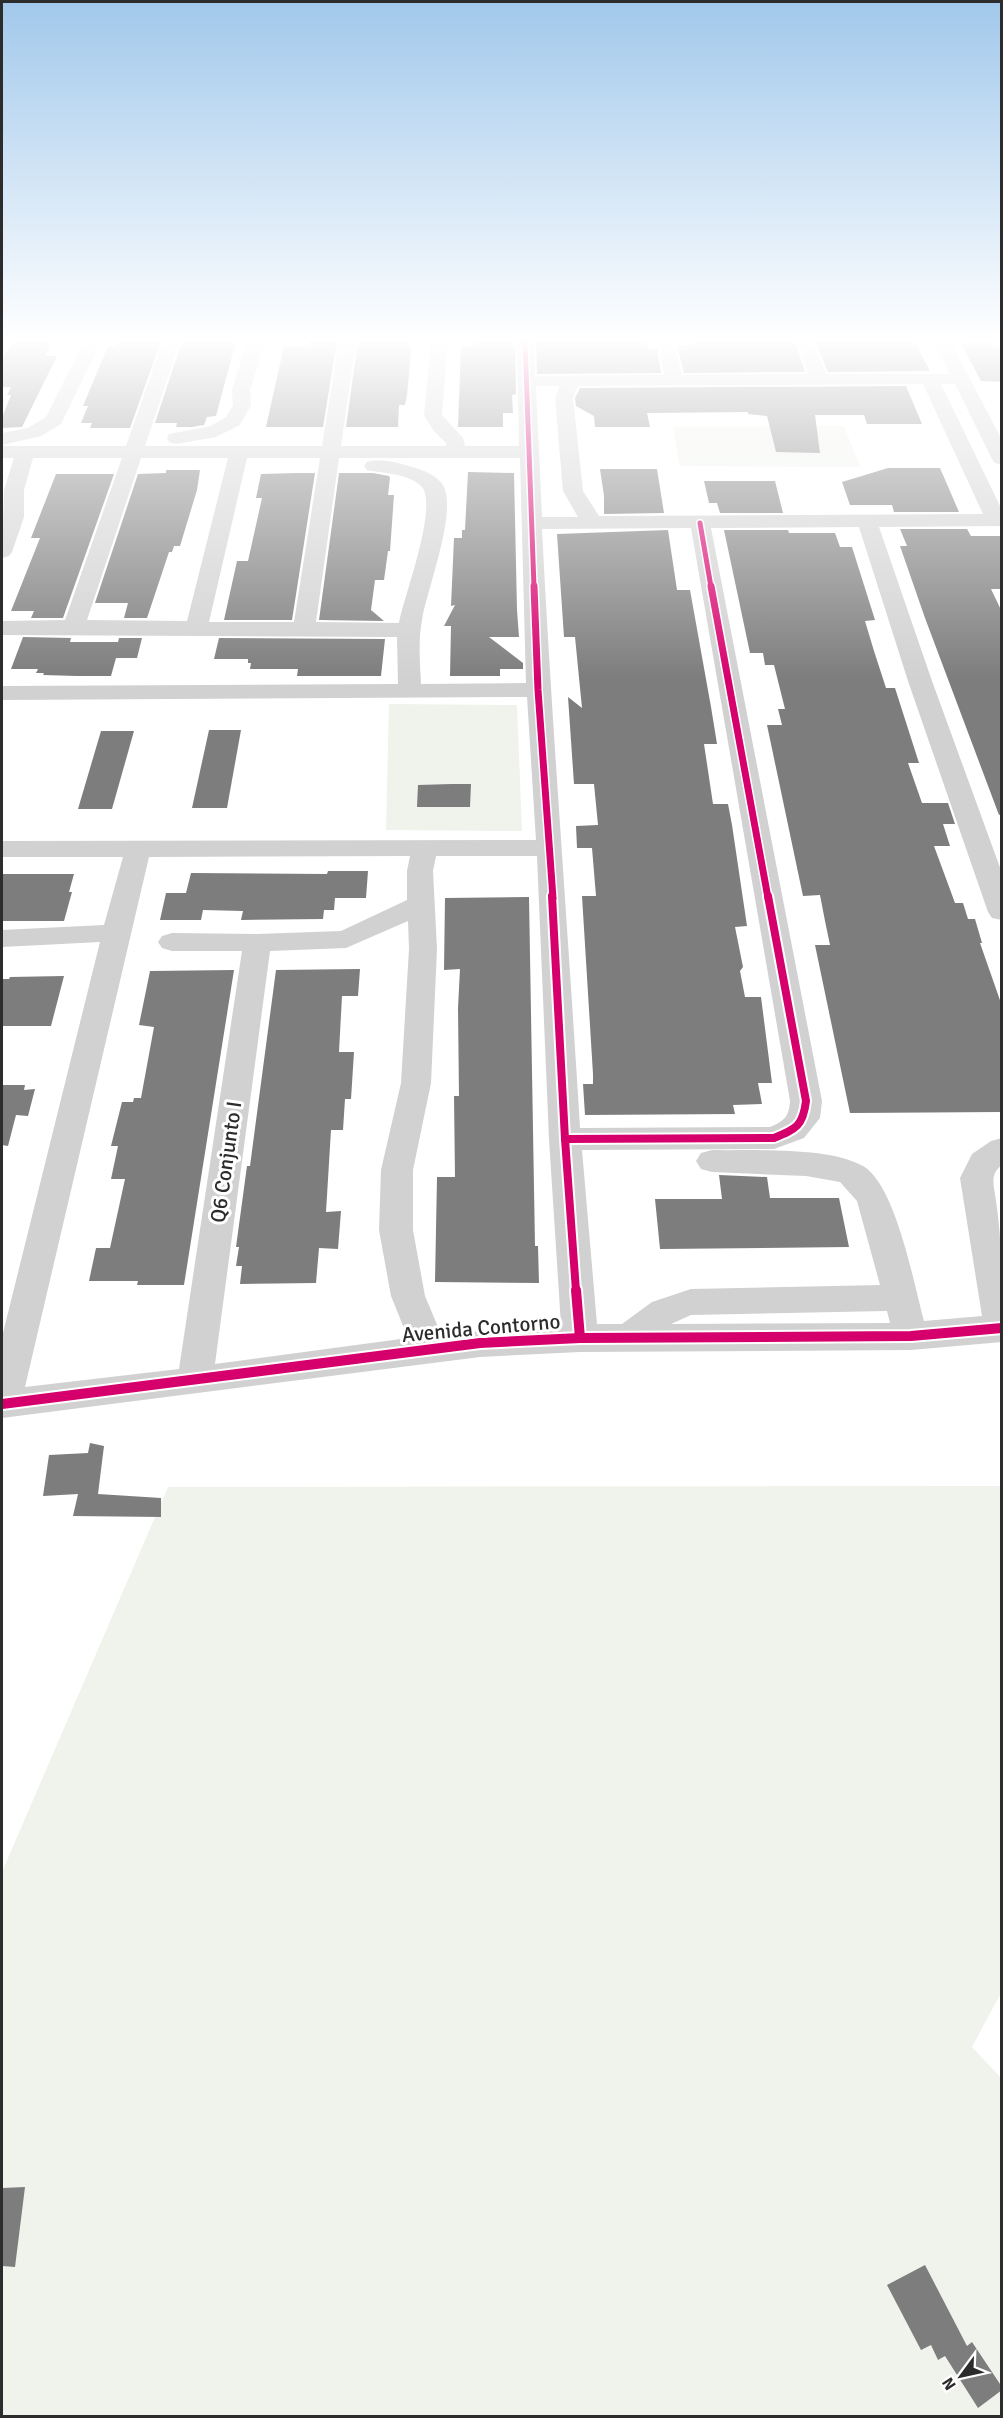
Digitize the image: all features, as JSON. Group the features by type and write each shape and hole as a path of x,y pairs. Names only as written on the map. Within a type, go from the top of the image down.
{"street":[{"path":"2,552 14,518 14,490 24,454"},
{"path":"74,627 133,454"},
{"path":"196,628 239,454"},
{"path":"277,454 378,454"},
{"path":"528,454 538,690 550,848 565,1139 580,1338"},
{"path":"569,454 573,491 580,507 593,523"},
{"path":"532,523 999,520 966,454"},
{"path":"304,629 329,455"},
{"path":"329,455 418,475 429,481 436,490 435,528 418,586 409,630 410,691"},
{"path":"867,521 920,681 1002,912"},
{"path":"565,1139 774,1138 793,1130 804,1118 806,1101 762,858 726,679 700,523"},
{"path":"2,628 409,630"},
{"path":"2,693 538,690"},
{"path":"425,848 420,871 423,949 416,1083 397,1170 396,1230 408,1296 430,1349"},
{"path":"2,849 550,848"},
{"path":"2,1404 138,850"},
{"path":"172,942 257,943 346,939 420,905"},
{"path":"2,938 116,933"},
{"name":"Q6 Conjunto I","path":"195,1381 257,943"},
{"path":"1001,1328 976,1178 983,1162 1002,1149"},
{"path":"712,1161 830,1167 850,1173 863,1184 873,1199 911,1336"},
{"path":"630,1338 652,1317 672,1306 691,1302 902,1298"},
{"name":"Avenida Contorno","path":"2,1404 480,1343 580,1338 911,1336 1001,1328"}],"shaded area":[{"path":"678,454 855,454 860,467 680,466"},
{"path":"389,704 517,705 522,831 386,830"},
{"path":"1001,1486 1001,1993 972,2047 1001,2078 1001,2416 2,2416 2,1872 168,1487"}],"building":[{"path":"888,468 940,468 959,512 894,512 892,505 850,505 842,482"},
{"path":"600,469 657,469 664,513 604,514"},
{"path":"166,470 200,470 197,490 180,546 174,546 172,552 169,552 147,618 124,618 128,603 95,603 138,474 166,473"},
{"path":"468,472 514,473 519,637 489,637 523,663 523,669 500,669 500,676 450,676 451,626 444,626 455,605 451,606 454,538 462,538 462,530 465,530"},
{"path":"315,473 292,620 224,620 237,561 248,561 262,498 256,498 261,474"},
{"path":"339,473 373,473 390,478 388,495 394,495 390,551 388,551 384,580 375,580 371,610 384,621 319,620"},
{"path":"56,474 114,474 63,618 31,618 34,611 11,611 40,538 31,538"},
{"path":"704,481 775,481 783,513 720,513 717,503 709,503"},
{"path":"900,529 967,529 971,536 1002,536 1002,589 991,589 1002,612 1002,814 999,815 925,618 900,546 907,546"},
{"path":"668,530 677,590 690,590 711,707 717,744 704,744 713,804 728,804 732,825 747,926 735,927 743,967 740,971 745,997 761,997 772,1083 758,1083 762,1104 733,1105 735,1114 585,1115 583,1084 593,1084 593,1074 582,896 596,896 592,848 577,848 576,826 598,825 594,784 574,784 568,697 582,708 575,637 564,637 557,534"},
{"path":"724,530 835,533 840,547 852,547 875,620 865,621 874,651 886,688 895,688 919,763 908,763 922,803 948,803 955,824 943,824 950,846 934,846 955,903 963,903 968,919 975,919 982,943 980,943 1002,1006 1002,1112 850,1113 815,945 830,945 820,895 803,896 767,725 782,725 778,709 785,709 774,665 765,665 763,653 750,653"},
{"path":"23,637 71,638 70,642 118,642 119,638 142,638 137,658 116,658 111,676 77,676 43,675 44,673 36,673 38,669 11,669"},
{"path":"219,638 385,639 381,676 297,676 298,669 250,669 251,663 248,663 248,659 214,659"},
{"path":"209,730 241,730 227,808 192,808"},
{"path":"101,731 134,731 112,809 78,809"},
{"path":"471,784 470,807 417,807 418,785"},
{"path":"328,871 368,871 366,898 335,898 334,910 324,910 323,919 241,920 243,911 203,910 201,920 160,920 166,893 186,893 191,873 327,874"},
{"path":"2,874 74,874 64,921 2,921"},
{"path":"529,897 535,1246 538,1246 539,1283 435,1282 437,1177 455,1177 454,1096 459,1096 460,969 444,970 445,898"},
{"path":"360,969 358,996 342,996 339,1052 354,1052 351,1099 345,1099 343,1130 331,1130 326,1212 341,1211 338,1249 319,1248 316,1283 240,1284 242,1266 236,1266 239,1247 236,1247 247,1166 250,1166 276,970"},
{"path":"234,970 184,1285 137,1285 138,1281 89,1281 96,1248 110,1248 125,1179 111,1179 118,1146 111,1146 122,1102 133,1102 134,1098 141,1098 154,1027 139,1025 150,971"},
{"path":"64,976 51,1026 2,1026 2,979"},
{"path":"2,1085 25,1085 24,1090 35,1089 28,1116 16,1115 8,1146 2,1145"},
{"path":"719,1175 767,1177 770,1198 839,1198 849,1247 660,1249 655,1199 722,1199"},
{"path":"90,1443 104,1446 98,1494 161,1498 161,1517 73,1516 78,1494 43,1496 49,1455 88,1453"},
{"path":"25,2187 15,2267 2,2266 2,2188"},
{"path":"925,2265 967,2346 972,2342 1002,2387 1002,2390 978,2408 945,2356 938,2360 931,2345 921,2350 887,2285"}],"cycle path":[{"path":"529,454 538,690 550,848 565,1139 580,1338"},
{"path":"565,1139 774,1138 793,1130 804,1118 806,1101 700,523"},
{"path":"2,1404 480,1343 580,1338 911,1336 1002,1328"}]}
